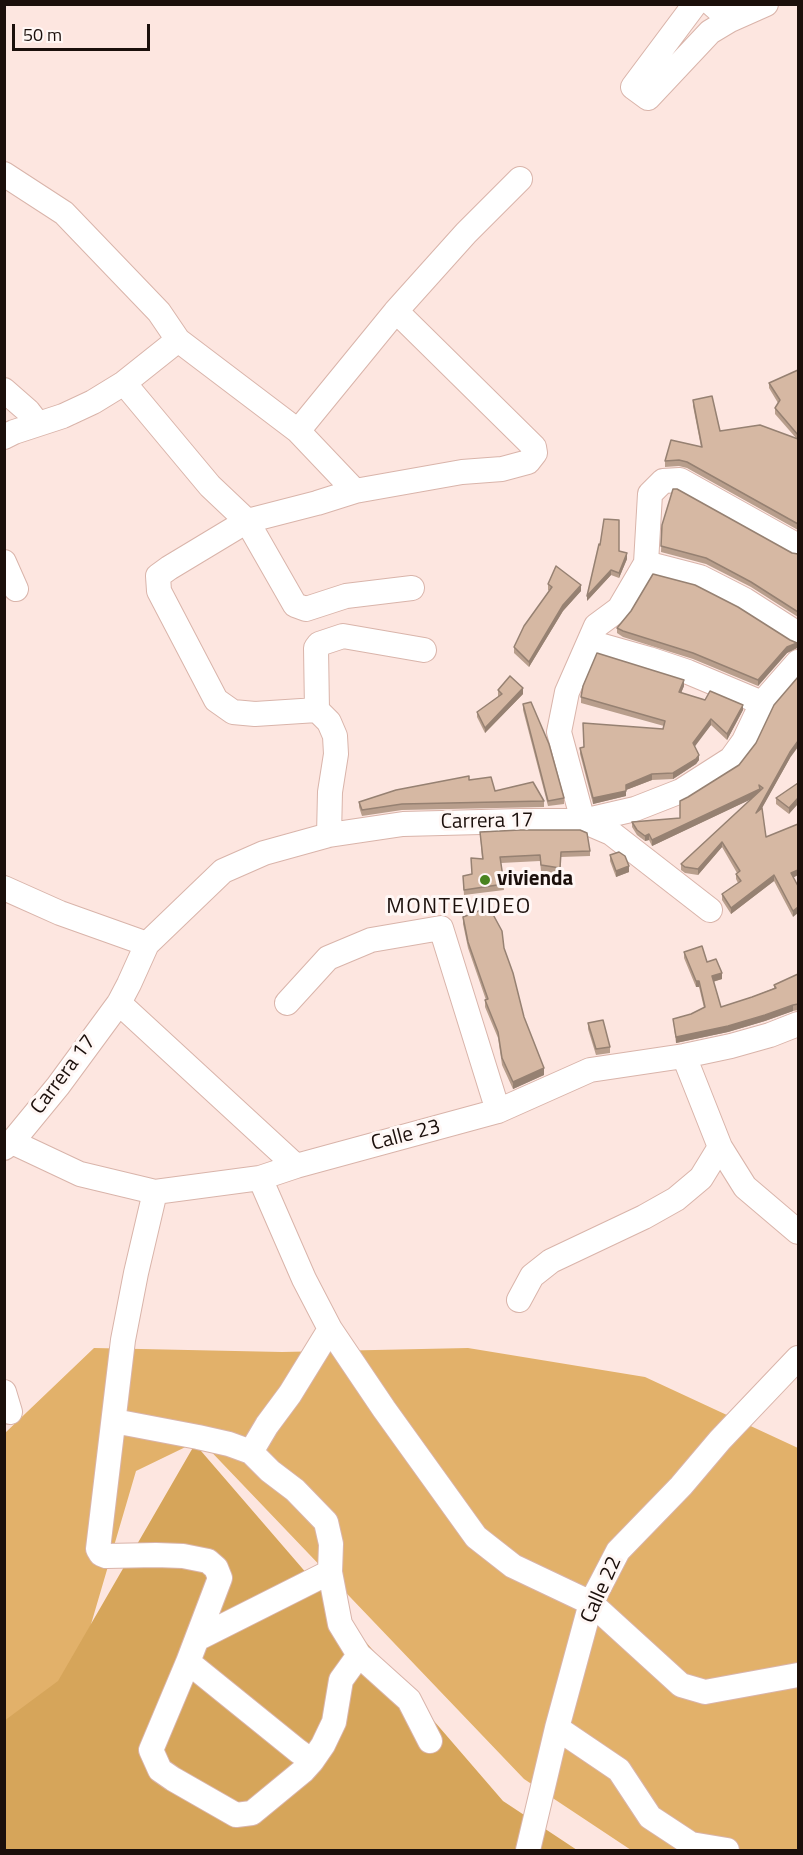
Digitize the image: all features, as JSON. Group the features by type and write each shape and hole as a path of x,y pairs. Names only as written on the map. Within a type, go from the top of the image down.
{"street":[{"path":"695,4 633,87 648,98 710,32 721,12 766,4"},
{"path":"4,174 64,213 159,312 178,340 298,431 356,491"},
{"path":"298,431 396,311 466,233 520,179"},
{"path":"317,710 255,714 233,712 216,700 159,591 158,576 246,521 356,491 462,472 502,469 528,462 535,453 534,447 396,311"},
{"path":"4,437 63,416 124,384 178,340"},
{"path":"124,384 210,486 246,521 295,605 306,609 346,596 412,588"},
{"path":"4,390 28,411 38,424"},
{"path":"710,910 611,834 583,822 559,732 567,692 596,626 619,609 646,563 650,494 663,481 680,480 798,546"},
{"path":"4,562 16,589"},
{"path":"646,563 700,577 745,600 798,634"},
{"path":"329,835 330,792 336,754 335,736 329,722 317,710 316,648 319,644 343,636 424,650"},
{"path":"589,642 688,672 762,703"},
{"name":"Carrera 17","path":"8,1145 57,1086 119,1003 147,944 223,871 264,853 329,835 403,824 583,822 635,809 681,791 731,759 744,741 762,703 798,662"},
{"path":"4,888 60,913 147,944"},
{"path":"287,1003 328,958 371,940 441,928 498,1111"},
{"path":"119,1003 297,1166"},
{"name":"Calle 23","path":"8,1145 80,1174 155,1192 260,1178 498,1111 590,1070 684,1056 751,1041 798,1024"},
{"path":"684,1056 720,1147 745,1187 798,1232"},
{"path":"519,1300 532,1276 551,1261 644,1217 676,1199 701,1178 720,1147"},
{"path":"260,1178 304,1279 330,1329 476,1537 513,1566 591,1603 681,1685 705,1692 798,1675"},
{"path":"155,1192 123,1341 98,1549 106,1556 183,1556 208,1562 216,1568 220,1578 151,1750 159,1770 236,1815 252,1812 303,1771 323,1745 334,1722 341,1680 359,1655"},
{"path":"250,1452 290,1394 330,1329"},
{"name":"Calle 22","path":"528,1851 591,1603 618,1551 798,1358"},
{"path":"114,1420 228,1444 250,1452 294,1490 326,1522 331,1544 330,1572 340,1624 359,1655 409,1700 430,1741"},
{"path":"197,1639 330,1572"},
{"path":"188,1662 312,1761"},
{"path":"558,1728 619,1770 650,1817 691,1844 727,1851"}],"shaded area":[{"path":"94,1348 282,1352 468,1348 645,1377 798,1448 798,1850 631,1850 524,1779 200,1440 136,1471 67,1706 5,1767 5,1433"},
{"path":"195,1444 503,1801 577,1850 5,1850 4,1721 58,1681"}],"building":[{"path":"798,370 798,435 775,408 780,400 769,383"},
{"path":"712,396 720,431 760,425 798,439 798,524 687,462 665,461 671,440 702,447 693,400"},
{"path":"673,489 677,489 792,553 798,554 798,612 751,582 706,558 661,546 662,525"},
{"path":"604,519 619,520 619,551 627,553 619,573 611,570 587,596 600,545"},
{"path":"556,566 581,585 563,605 529,662 514,647 524,626 552,587 548,584"},
{"path":"653,574 695,585 738,607 797,643 787,647 758,680 693,653 617,628 631,611"},
{"path":"597,653 684,680 679,692 705,700 710,691 743,705 727,734 711,719 693,743 699,755 696,759 673,773 652,774 626,785 626,791 593,798 580,748 584,747 583,723 663,729 665,721 581,697 583,686"},
{"path":"510,676 523,688 485,728 477,712 502,694 498,690"},
{"path":"798,677 798,741 756,813 762,808 766,837 798,824 798,870 791,873 798,886 798,907 793,911 774,875 731,908 722,894 741,881 736,874 740,871 722,842 698,869 681,864 763,788 759,785 760,789 652,840 649,834 645,836 637,830 632,822 680,818 680,801 739,765 756,743 774,705"},
{"path":"531,702 549,744 564,798 548,801 523,704"},
{"path":"469,776 469,780 491,777 495,791 533,782 544,801 402,804 362,810 359,802 396,790"},
{"path":"798,783 798,798 789,808 776,798"},
{"path":"580,830 587,833 590,851 561,852 560,868 541,865 540,855 500,857 504,884 464,890 463,876 472,874 471,858 483,859 480,832"},
{"path":"619,852 625,856 629,866 616,871 610,855"},
{"path":"489,907 502,931 504,948 524,1017 544,1068 513,1082 502,1058 498,1032 485,1000 488,999 468,942 463,917"},
{"path":"702,946 707,962 716,959 722,973 712,976 721,1007 776,988 774,985 798,974 798,1004 728,1026 676,1037 673,1019 705,1007 699,981 696,981 684,952"},
{"path":"603,1020 610,1047 596,1049 588,1023"}],"place":[{"name":"vivienda","path":"485,880"}],"district":[{"name":"MONTEVIDEO","path":"459,908"}]}
